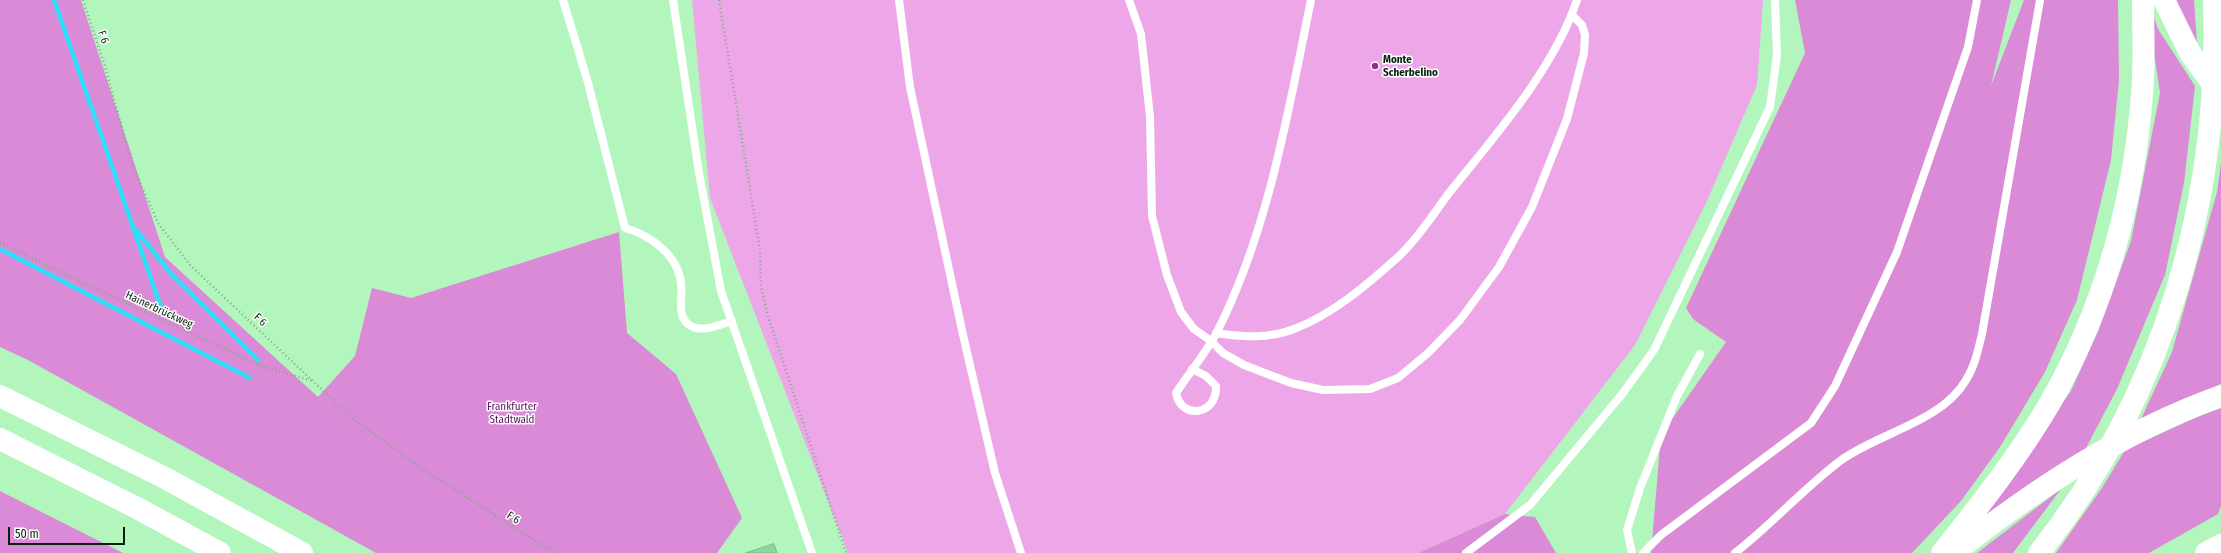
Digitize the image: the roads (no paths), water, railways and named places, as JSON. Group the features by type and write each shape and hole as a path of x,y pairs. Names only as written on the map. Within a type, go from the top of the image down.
{"highway":[{"path":"1942,553 2010,466 2036,425 2060,385 2093,313 2119,233 2136,156 2142,92 2143,0"},
{"path":"2164,0 2190,52 2221,95"},
{"path":"2039,553 2083,491 2122,425 2173,308 2184,272 2206,174 2214,92 2214,0"},
{"path":"0,396 165,478 302,553"},
{"path":"1954,553 2004,514 2112,445 2159,422 2221,396"},
{"path":"0,439 220,553"},
{"path":"2215,553 2221,541"},
{"path":"2206,553 2221,545"}],"lane":[{"path":"563,0 588,79 625,228 642,233 657,243 675,265 681,282 681,304 684,319 693,327 706,328 732,321"},
{"path":"673,0 699,173 721,291 812,553"},
{"path":"899,0 910,87 963,335 995,473 1021,553"},
{"path":"1129,0 1141,34 1150,117 1152,216 1167,275 1180,312 1194,329 1211,341 1223,353 1244,365 1291,383 1323,390 1370,389 1398,378 1428,353 1460,320 1499,266 1532,207 1567,119 1584,53 1585,35 1582,25 1572,15"},
{"path":"1192,370 1206,376 1216,386 1216,396 1209,407 1197,412 1186,408 1178,401 1176,393 1216,333 1248,264 1266,201 1311,0"},
{"path":"1216,333 1237,336 1269,336 1294,329 1334,309 1399,256 1501,128 1540,72 1562,37 1577,0"},
{"path":"1466,553 1530,505 1623,393 1654,350 1770,107 1777,55 1775,0"},
{"path":"1643,553 1661,535 1811,423 1835,386 1897,252 1968,47 1978,0"},
{"path":"1735,553 1785,510 1820,476 1842,460 1934,412 1966,381 1975,362 1982,334 2040,0"},
{"path":"1632,553 1626,530 1640,488 1677,396 1700,354"}],"waterway":[{"path":"54,0 164,316"},
{"path":"136,230 173,276 258,360"},
{"path":"0,249 250,378"}],"place":[{"name":"Monte Scherbelino","path":"1375,66"}],"park label":[{"name":"Frankfurter Stadtwald","path":"512,413"}]}
